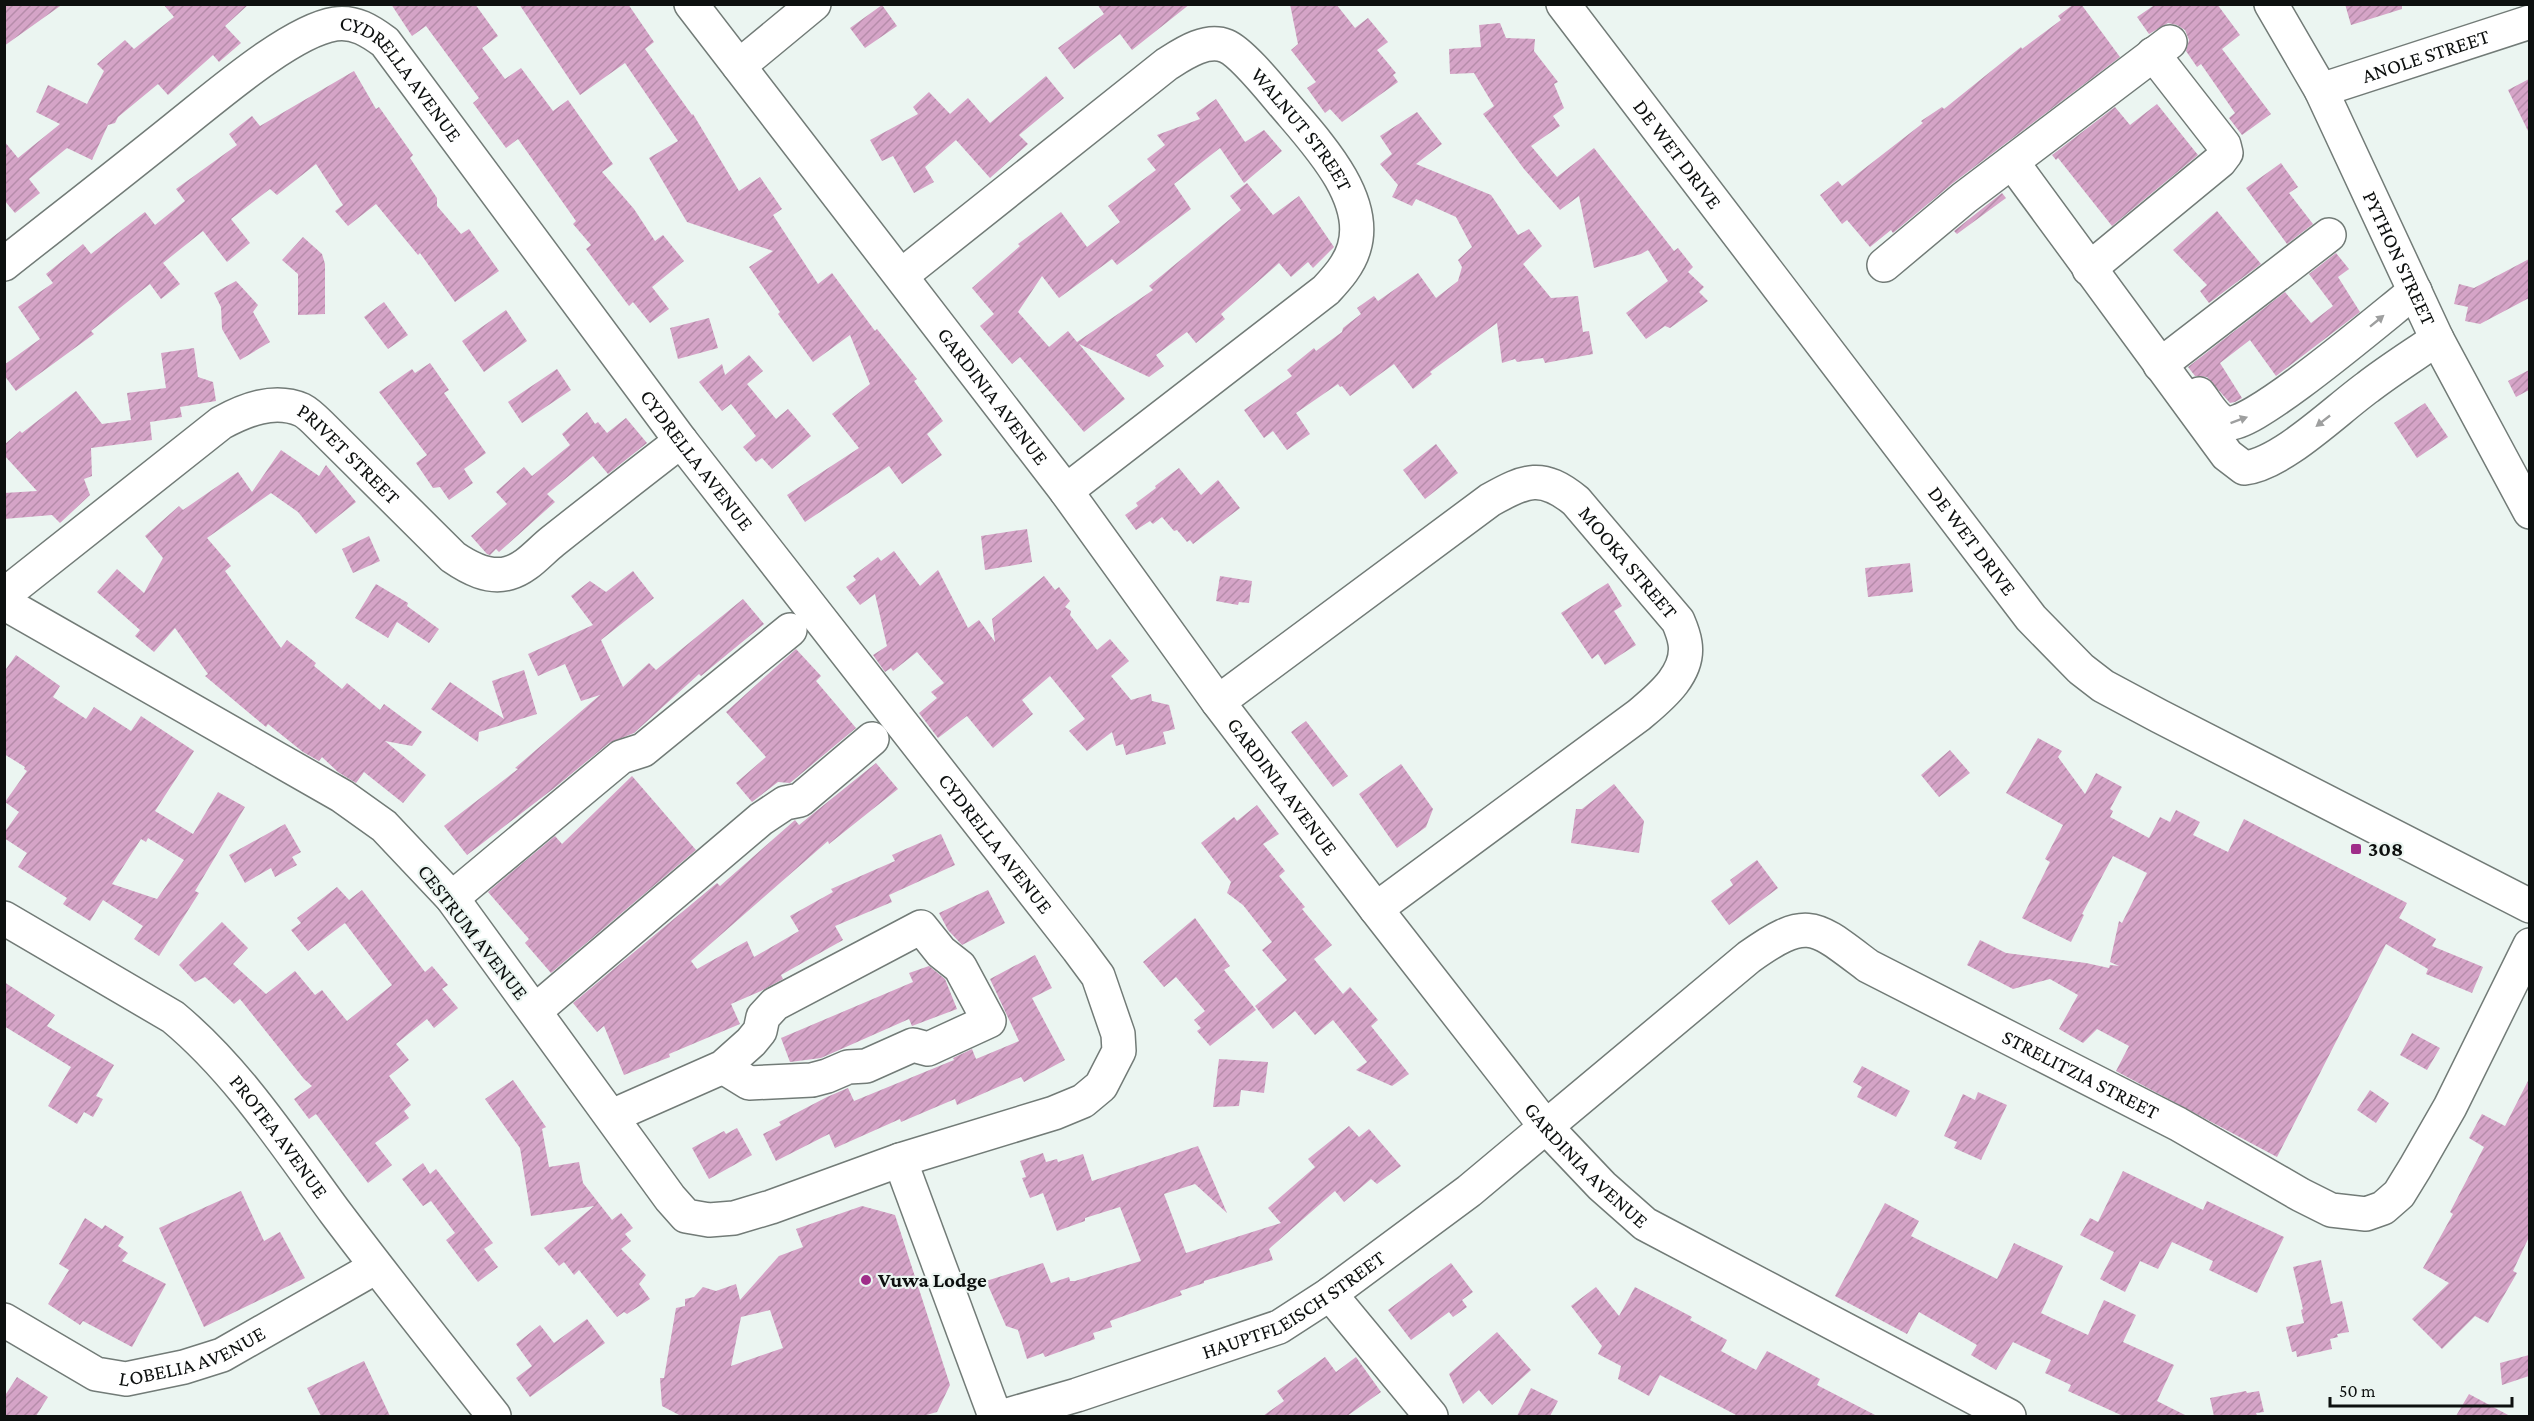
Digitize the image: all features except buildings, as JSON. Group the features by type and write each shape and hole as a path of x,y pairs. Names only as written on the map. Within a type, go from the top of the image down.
{"street":[{"name":"GARDINIA AVENUE","path":"691,4 902,275 1066,491 1218,702 1376,909 1546,1126 1602,1186 1646,1224 2009,1416"},
{"path":"739,66 814,4"},
{"name":"DE WET DRIVE","path":"1563,4 2031,618 2081,669 2103,686 2158,716 2529,906"},
{"name":"PYTHON STREET","path":"2271,4 2321,90 2437,339 2529,512"},
{"name":"ANOLE STREET","path":"2321,90 2529,22"},
{"name":"CYDRELLA AVENUE","path":"4,264 242,77 305,35 335,24 351,23 385,42 681,441 1029,882 1098,976 1118,1034 1119,1051 1101,1086 1083,1101 1054,1113 900,1160"},
{"name":"WALNUT STREET","path":"902,275 1167,64 1186,52 1207,45 1227,46 1241,59 1264,81 1330,160 1352,201 1356,229 1354,248 1343,271 1326,290 1066,491"},
{"path":"1884,265 1964,198 2162,48 2224,145 2226,153 2220,161 2094,265"},
{"path":"2018,158 2165,361 2227,455 2244,468 2265,463 2288,448 2369,386 2437,339"},
{"path":"2165,361 2329,236"},
{"path":"2165,361 2219,419 2229,424 2239,422 2276,399 2330,359 2415,291"},
{"name":"PRIVET STREET","path":"4,595 221,423 257,407 284,406 303,411 320,424 453,557 471,569 490,574 507,574 522,568 554,540 681,441"},
{"name":"MOOKA STREET","path":"1218,702 1490,500 1518,483 1541,483 1559,487 1576,501 1678,621 1686,645 1681,670 1666,692 1639,715 1376,909"},
{"name":"CESTRUM AVENUE","path":"4,603 342,796 384,826 452,898 670,1198 686,1216 709,1221 734,1218 771,1207 900,1160"},
{"path":"452,898 621,757 643,750 790,630"},
{"path":"535,1011 761,819 786,803 800,800 872,740"},
{"name":"PROTEA AVENUE","path":"4,918 173,1017 193,1033 262,1114 376,1267 494,1416"},
{"path":"612,1116 723,1066 751,1042 760,1031 763,1017 775,1004 921,927 941,952 960,968 989,1021 928,1049 913,1045 866,1066 848,1066 812,1080 748,1083 723,1066"},
{"name":"STRELITZIA STREET","path":"1546,1126 1749,957 1786,934 1808,929 1826,934 1868,966 2178,1124 2301,1195 2331,1210 2366,1214 2383,1208 2399,1194 2410,1177 2450,1107 2529,945"},
{"name":"HAUPTFLEISCH STREET","path":"1005,1416 1279,1327 1330,1294 1469,1191 1546,1126"},
{"path":"900,1160 995,1416"},
{"name":"LOBELIA AVENUE","path":"4,1320 96,1374 126,1378 184,1367 222,1355 376,1267"},
{"path":"1330,1294 1431,1416"}],"place":[{"name":"308","path":"2356,849"},
{"name":"Vuwa Lodge","path":"866,1280"}]}
